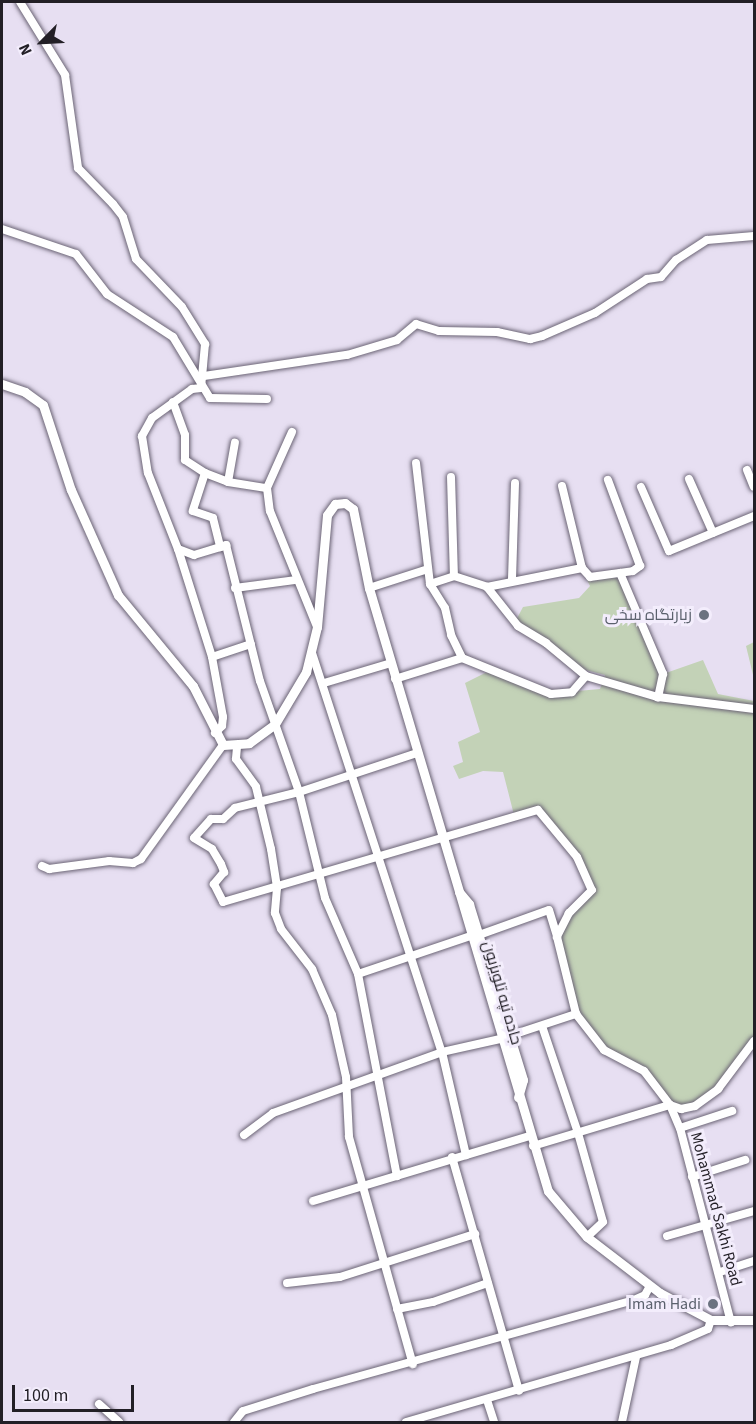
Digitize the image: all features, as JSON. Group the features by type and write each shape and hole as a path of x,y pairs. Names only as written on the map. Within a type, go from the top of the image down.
{"street":[{"path":"20,2 65,75 78,168 98,185 123,217 136,259 182,307 198,329 205,344 204,376 201,388"},
{"path":"2,229 76,254 107,294 173,337 186,353 201,388 214,400 267,399"},
{"path":"204,376 347,355 397,340 416,324 439,331 497,332 530,339 542,336 595,314 647,279 661,277 676,260 707,240 754,236"},
{"path":"2,384 25,392 43,405 71,490 118,595 193,686 223,745 237,747 249,743 275,724 312,653 317,627 327,515 335,504 345,503 353,509 361,559 456,888 469,904 474,936 505,1037 523,1080 518,1097 548,1191 587,1237 650,1286 711,1320 731,1322 754,1320"},
{"path":"201,388 192,389 152,418 142,436 148,473 178,549 212,657 223,717 222,726 215,733"},
{"path":"173,402 185,435 185,460 205,473 228,482 267,489"},
{"path":"292,432 267,489 274,526 317,627"},
{"path":"228,482 236,443"},
{"path":"416,463 430,584 445,608 451,635 462,658"},
{"path":"747,470 754,487"},
{"path":"205,473 193,511 213,518 220,547"},
{"path":"451,477 454,576"},
{"path":"689,479 713,533"},
{"path":"562,486 582,568 590,577 620,573 640,566 608,480"},
{"path":"512,579 514,483"},
{"path":"641,487 669,550 754,516"},
{"path":"178,549 194,555 226,545 235,588 251,644 275,724 299,792 319,875 358,974 397,1176"},
{"path":"487,587 512,579 582,568"},
{"path":"369,588 428,569"},
{"path":"620,573 663,674 658,697"},
{"path":"430,584 454,576 487,587 518,626 546,643 585,676 658,697 754,709"},
{"path":"235,588 296,580"},
{"path":"212,657 251,644"},
{"path":"312,653 324,683 351,774 381,856 442,1052 466,1155"},
{"path":"395,679 462,658 551,694 572,692 585,676"},
{"path":"324,683 391,663"},
{"path":"42,866 49,869 109,861 133,863 141,859 223,745"},
{"path":"237,747 237,759 256,788 277,888 276,913 281,928 312,969 332,1015 345,1088 349,1137 412,1364"},
{"path":"417,753 299,792 236,808 223,819 211,819 194,838 212,849 221,864 224,872 214,884 223,902 442,839 514,815 543,812 557,835 577,857 592,890 569,913 557,937"},
{"path":"244,1136 273,1113 345,1088 377,1074 442,1052 505,1037 576,1014 549,910 358,974"},
{"name":"Mohammad Sakhi Road","path":"576,1014 604,1050 644,1071 670,1105 680,1128 707,1224 731,1322"},
{"path":"542,1026 578,1133 603,1222 587,1237"},
{"path":"533,1146 670,1105 681,1109 695,1106 718,1089 754,1041"},
{"path":"680,1128 732,1111"},
{"path":"313,1200 529,1136"},
{"path":"452,1158 475,1234 501,1335 519,1391"},
{"path":"692,1177 745,1160"},
{"path":"667,1236 754,1211"},
{"path":"287,1283 340,1277 475,1234"},
{"path":"720,1272 754,1261"},
{"path":"397,1309 433,1302 488,1283"},
{"path":"234,1422 235,1417 251,1408 412,1364 501,1335 634,1300 645,1295 650,1286"},
{"path":"406,1422 636,1357 701,1333 708,1329 711,1320"},
{"path":"622,1422 636,1357"},
{"path":"487,1400 494,1422"},
{"path":"99,1404 119,1422"}],"green space":[{"path":"620,573 663,674 703,660 718,694 754,701 754,1041 718,1089 695,1106 670,1105 644,1071 604,1050 576,1014 560,957 560,930 592,890 577,857 543,811 514,815 503,772 483,771 459,779 453,766 463,762 458,742 480,732 465,683 487,672 544,694 600,689 605,675 570,666 514,624 523,607 579,598 590,586 585,576"},
{"path":"754,642 754,679 746,646"}],"place":[{"name":"زیارتگاه سخی","path":"704,615"},
{"name":"Imam Hadi","path":"713,1304"}]}
